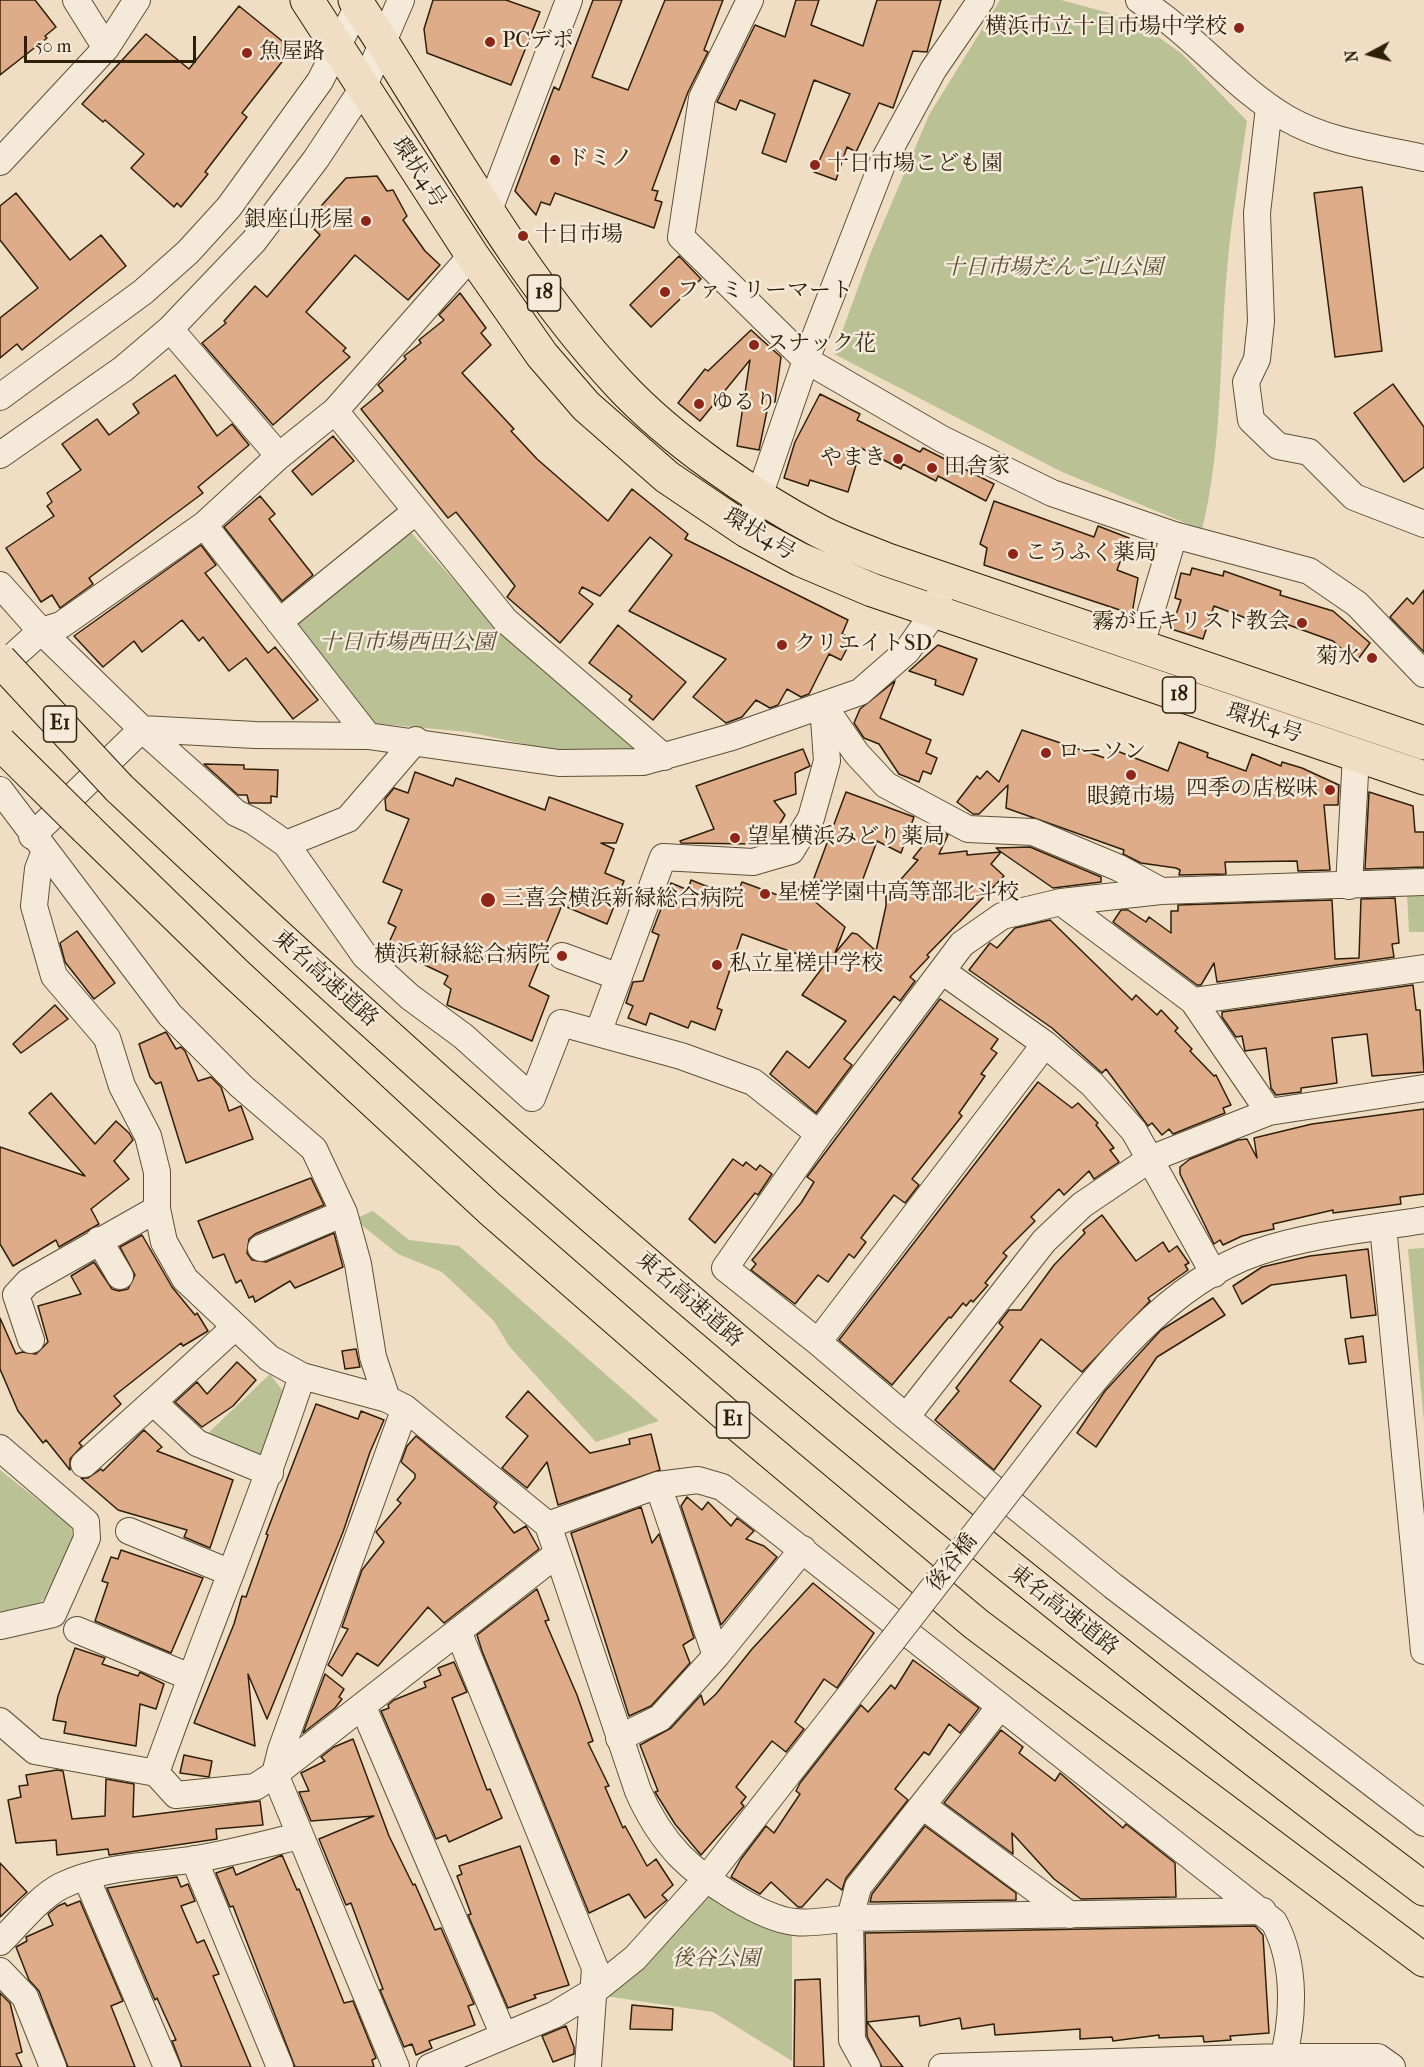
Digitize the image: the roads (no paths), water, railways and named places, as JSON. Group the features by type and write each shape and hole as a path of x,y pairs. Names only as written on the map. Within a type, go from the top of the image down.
{"main road":[{"name":"環状4号","path":"308,0 472,255 542,355 586,406 667,477 747,531 801,560 872,590 1424,778"},
{"name":"環状4号","path":"358,2 538,285 620,385 679,438 758,495 819,531 885,559 1424,743"},
{"name":"東名高速道路","path":"0,660 119,788 271,931 761,1362 997,1558 1245,1754 1424,1889"},
{"name":"E1","path":"0,743 235,973 481,1200 723,1413 976,1624 1424,1960"}],"street":[{"path":"76,0 106,48"},
{"path":"0,162 106,48 137,0"},
{"path":"0,455 123,369 170,329 254,241 316,159 363,88 401,0"},
{"path":"489,210 569,0"},
{"path":"750,0 702,98 681,237 806,360 942,439 1052,493 1174,535 1309,571 1357,604 1424,674"},
{"path":"747,531 806,360 883,162 933,70 981,0"},
{"path":"1139,0 1167,17 1269,107 1290,120 1323,135 1424,158"},
{"path":"0,397 97,328 188,252 229,207 284,134 339,48 358,2"},
{"path":"1269,107 1257,213 1261,321 1257,359 1246,382 1251,420 1278,446 1309,452 1354,497 1424,524"},
{"path":"0,668 41,631 61,625 204,525 279,456 335,411 472,255"},
{"path":"170,329 279,456"},
{"path":"335,411 505,620 664,757"},
{"path":"279,622 415,512"},
{"path":"204,525 368,736"},
{"path":"1141,645 1174,535"},
{"path":"142,729 255,735 368,736 416,740 559,763 643,762 860,692 907,651 935,611 944,579"},
{"path":"0,585 41,631 142,729 236,813 253,821 286,843 365,956 410,997 463,1036 532,1098 561,1023 681,1056 753,1082 819,1134"},
{"path":"823,705 857,754 886,785 968,829 1033,832 1109,863 1161,891"},
{"path":"598,1033 663,857 753,862 791,851 811,818 827,761 823,705"},
{"path":"142,729 39,843 34,906 54,976 107,1038 122,1086 148,1136 158,1172 157,1209 164,1242 185,1279 269,1358 302,1376 396,1403 548,1526 619,1738 650,1817 680,1856 707,1878 762,1912 794,1922 850,1918 1263,1911"},
{"path":"286,843 348,819 416,740"},
{"path":"1349,886 1356,755"},
{"path":"0,790 170,1016 242,1086 314,1149 344,1214 358,1263 373,1357 396,1403 275,1774 396,2067"},
{"path":"1424,882 1161,891 1061,902 1002,916 962,944 819,1134 725,1268 818,1341 906,1418 1113,1586 1424,1823"},
{"path":"1061,902 1193,1001 1269,1112"},
{"path":"562,956 619,976"},
{"path":"1193,1001 1424,968"},
{"path":"942,971 1045,1044 1092,1084 1134,1131 1214,1274"},
{"path":"818,1341 1045,1044"},
{"path":"906,1418 1044,1241 1082,1205 1150,1159 1269,1112 1424,1088"},
{"path":"31,1340 16,1294 37,1276 157,1209"},
{"path":"261,1248 344,1214"},
{"name":"後谷橋","path":"430,2067 554,2015 594,1991 635,1958 707,1878 1117,1352 1161,1310 1214,1274 1255,1253 1306,1238 1424,1220"},
{"path":"1383,1226 1424,1652"},
{"path":"99,1240 120,1276"},
{"path":"84,1464 235,1327"},
{"path":"156,1773 190,1677 270,1473 302,1376"},
{"path":"153,1402 196,1443 270,1473"},
{"path":"0,1448 86,1522 87,1538 53,1614 0,1626"},
{"path":"548,1526 658,1485 698,1480 722,1487 803,1549 999,1708 1263,1911 1274,1922 1283,1941 1292,1988 1282,2062"},
{"path":"658,1485 716,1656"},
{"path":"129,1531 231,1573"},
{"path":"619,1738 660,1718 716,1656 803,1549"},
{"path":"0,1721 35,1751 156,1773 176,1795 255,1787 363,1707 557,1554"},
{"path":"77,1630 190,1677"},
{"path":"458,1631 595,1968 588,2067"},
{"path":"363,1707 504,2036"},
{"path":"867,2067 852,2040 850,1918 858,1887 999,1708"},
{"path":"922,1806 1070,1915"},
{"path":"0,1942 43,1898 62,1886 86,1877 129,1867 194,1859 299,1836"},
{"path":"194,1859 280,2067"},
{"path":"86,1877 166,2067"},
{"path":"0,1971 25,1997 53,2067"},
{"path":"942,2067 1282,2062 1378,2057 1392,2067"}],"place":[{"name":"横浜市立十日市場中学校","path":"1239,28"},
{"name":"PCデポ","path":"490,42"},
{"name":"魚屋路","path":"247,53"},
{"name":"ドミノ","path":"555,160"},
{"name":"十日市場こども園","path":"815,165"},
{"name":"銀座山形屋","path":"366,221"},
{"name":"十日市場","path":"523,236"},
{"name":"ファミリーマート","path":"665,292"},
{"name":"スナック花","path":"754,345"},
{"name":"ゆるり","path":"699,404"},
{"name":"やまき","path":"898,459"},
{"name":"田舎家","path":"932,468"},
{"name":"こうふく薬局","path":"1013,554"},
{"name":"霧が丘キリスト教会","path":"1302,623"},
{"name":"クリエイトSD","path":"782,645"},
{"name":"菊水","path":"1372,658"},
{"name":"ローソン","path":"1046,753"},
{"name":"眼鏡市場","path":"1131,775"},
{"name":"四季の店桜味","path":"1330,790"},
{"name":"望星横浜みどり薬局","path":"735,838"},
{"name":"星槎学園中高等部北斗校","path":"765,894"},
{"name":"三喜会横浜新緑総合病院","path":"488,900"},
{"name":"横浜新緑総合病院","path":"562,956"},
{"name":"私立星槎中学校","path":"717,965"}],"park label":[{"name":"十日市場だんご山公園","path":"1053,269"},
{"name":"十日市場西田公園","path":"407,644"},
{"name":"後谷公園","path":"716,1960"}]}
